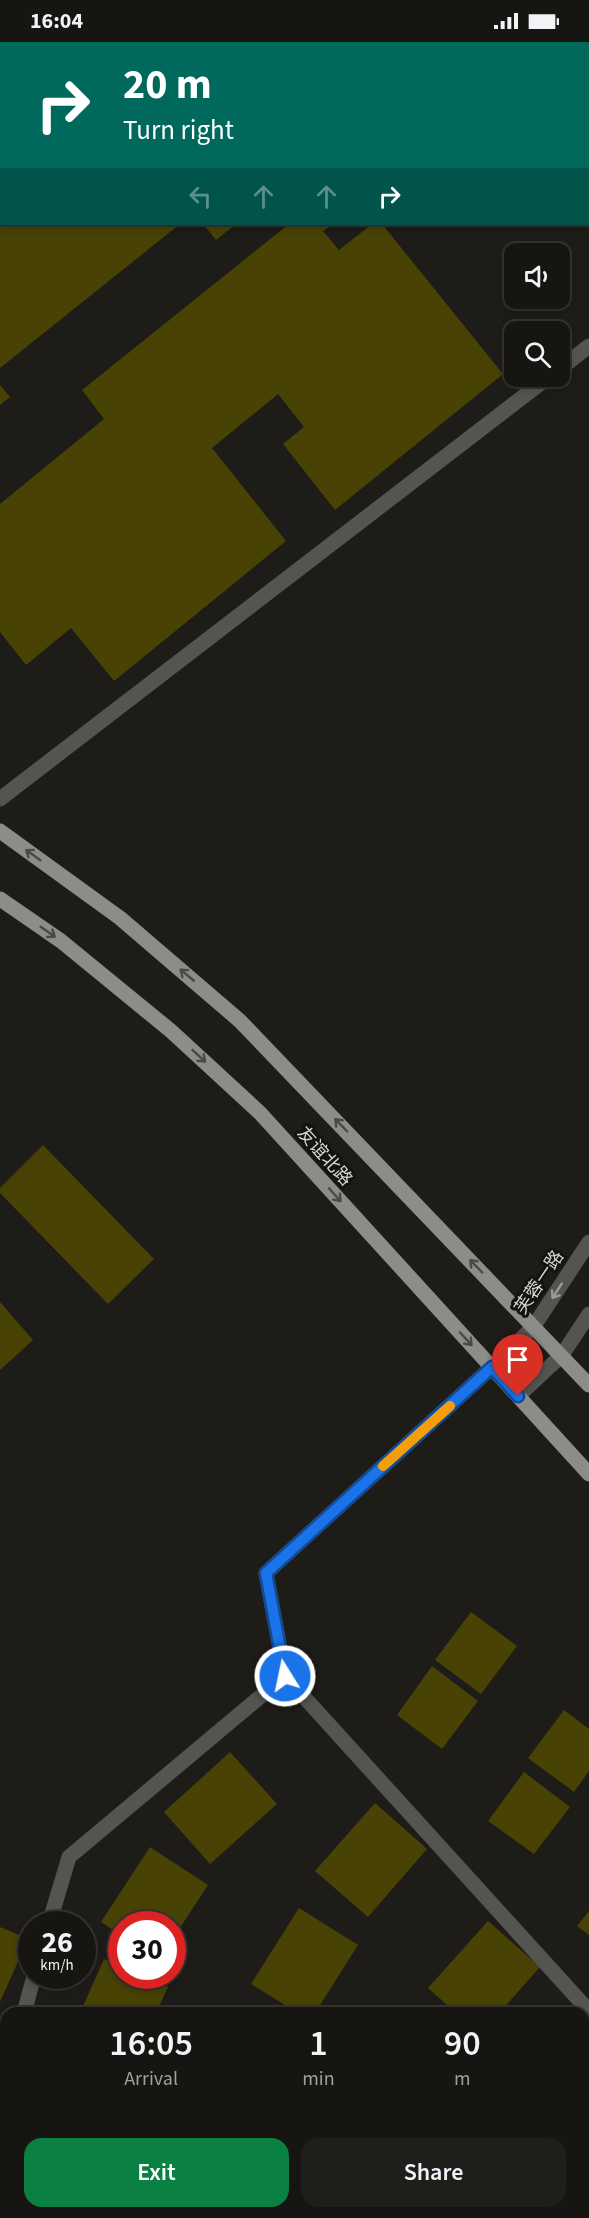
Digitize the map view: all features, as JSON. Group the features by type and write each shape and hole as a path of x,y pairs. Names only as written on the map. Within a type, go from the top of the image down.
{"main road":[{"name":"友谊北路","path":"0,831 120,918 240,1021 589,1384"},
{"name":"友谊北路","path":"0,899 61,941 171,1031 260,1113 589,1474"}],"street":[{"path":"570,361 589,346"},
{"path":"0,799 536,387"},
{"name":"芙蓉一路","path":"285,1676 266,1573 534,1326 589,1242"},
{"path":"518,1396 562,1355 589,1314"},
{"path":"53,1911 69,1857 285,1676 585,2007"},
{"path":"26,2007 30,1989"}],"building":[{"path":"0,225 179,225 0,368"},
{"path":"204,225 235,225 216,240"},
{"path":"288,225 332,225 323,231 339,250 371,225 383,225 503,374 335,510 283,444 304,427 278,394 212,448 286,541 114,681 71,628 26,665 0,632 0,504 104,419 82,390"},
{"path":"0,385 10,397 0,405"},
{"path":"43,1145 154,1259 108,1304 0,1193 0,1188"},
{"path":"0,1302 33,1340 0,1370"},
{"path":"471,1612 517,1646 481,1694 435,1660"},
{"path":"432,1666 478,1701 442,1749 397,1715"},
{"path":"564,1710 589,1729 589,1771 574,1792 528,1758"},
{"path":"230,1752 277,1804 210,1864 164,1812"},
{"path":"524,1772 570,1807 534,1854 488,1821"},
{"path":"375,1803 427,1849 368,1917 315,1871"},
{"path":"150,1847 208,1885 186,1919 186,1911 108,1911"},
{"path":"299,1908 358,1945 319,2007 288,2007 251,1984"},
{"path":"108,1911 108,1927 101,1922"},
{"path":"589,1911 589,1935 577,1926"},
{"path":"488,1921 540,1967 504,2007 449,2007 428,1988"},
{"path":"0,1927 18,1935 18,1962 0,2002"},
{"path":"104,1959 108,1961 108,1989 167,1989 159,2007 83,2007 91,1989 96,1989 96,1977"}],"slow traffic":[{"path":"383,1466 450,1406"}],"route":[{"path":"285,1676 266,1573 492,1367 518,1396"}]}
